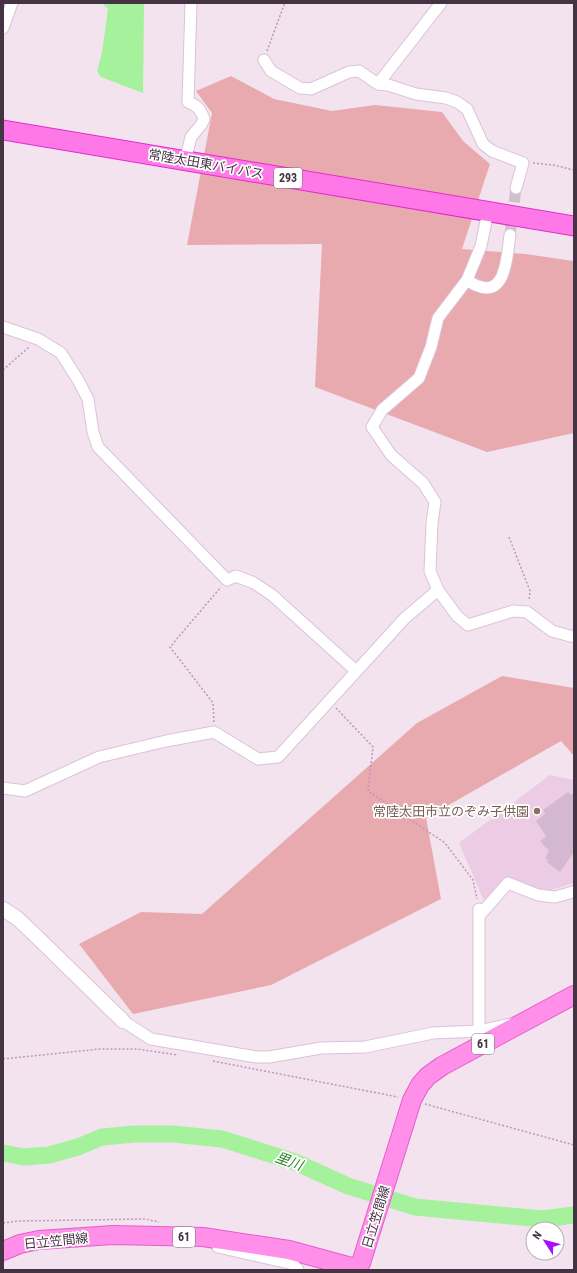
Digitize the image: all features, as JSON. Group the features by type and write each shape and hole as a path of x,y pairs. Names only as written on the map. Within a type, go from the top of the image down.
{"highway":[{"name":"常陸太田東バイパス","path":"3,130 574,226"}],"main road":[{"name":"日立笠間線","path":"3,1251 20,1244 31,1242 113,1235 203,1237 289,1250 355,1268 358,1267 361,1263 410,1105 420,1085 428,1076 442,1066 574,995"}],"street":[{"path":"3,28 12,3"},
{"path":"185,161 191,137 204,119 201,111 188,102 191,3"},
{"path":"378,84 441,3"},
{"path":"264,60 271,71 300,88 311,89 349,72 359,71 378,84 388,85 416,94 446,98 457,102 467,109 483,144 492,151 523,162 516,188"},
{"path":"488,211 481,246 467,280 438,318 431,347 419,378 382,410 372,427 392,455 423,483 435,502 432,523 430,571 438,590 457,616 468,624 512,611 527,612 552,631 574,638"},
{"path":"467,280 478,286 486,288 494,286 501,280 510,235"},
{"path":"3,327 38,339 61,354 78,380 88,399 93,432 98,447 227,580 236,576 254,583 266,591 356,671"},
{"path":"3,788 25,791 99,757 166,740 214,732 258,759 278,757 404,618 438,590"},
{"path":"474,1049 479,912 508,883 538,895 555,897 574,892"},
{"path":"3,909 17,918 123,1021 151,1039 257,1057 269,1057 321,1048 365,1047 434,1033 474,1031 530,1019"},
{"path":"203,1237 205,1245 292,1264 298,1270"},
{"path":"3,1240 14,1239 31,1242"}],"path":[{"path":"264,60 284,5 287,3"},
{"path":"523,162 553,165 574,170"},
{"path":"3,370 38,339"},
{"path":"509,538 530,591 527,612"},
{"path":"214,732 213,703 170,646 227,580"},
{"path":"330,701 373,747 368,791 445,843 473,880 479,912"},
{"path":"3,1059 100,1049 136,1049 179,1055"},
{"path":"208,1060 377,1092 410,1105 574,1145"}],"shaded area":[{"path":"102,3 144,3 143,93 101,77 97,71 102,53 108,9"},
{"path":"231,76 274,99 332,111 375,105 442,112 463,141 490,164 462,249 525,254 574,261 574,433 487,452 315,387 322,244 187,245 212,113 196,91"},
{"path":"502,676 574,688 574,756 561,741 426,818 441,899 271,985 133,1014 79,944 141,912 202,914 417,723"},
{"name":"常陸太田市立のぞみ子供園","path":"550,775 574,780 574,883 541,893 510,879 485,903 459,843"}],"building":[{"path":"568,792 571,795 574,793 574,852 560,872 547,862 548,860 545,858 549,851 540,841 546,836 536,821 545,814 543,810"}],"waterway":[{"name":"里川","path":"3,1153 24,1157 49,1155 78,1147 102,1137 135,1134 173,1134 222,1139 295,1162 348,1186 415,1207 542,1219 574,1215"}],"tunnel":[{"path":"510,235 516,188"}],"place":[{"name":"常陸太田市立のぞみ子供園","path":"537,811"}]}
